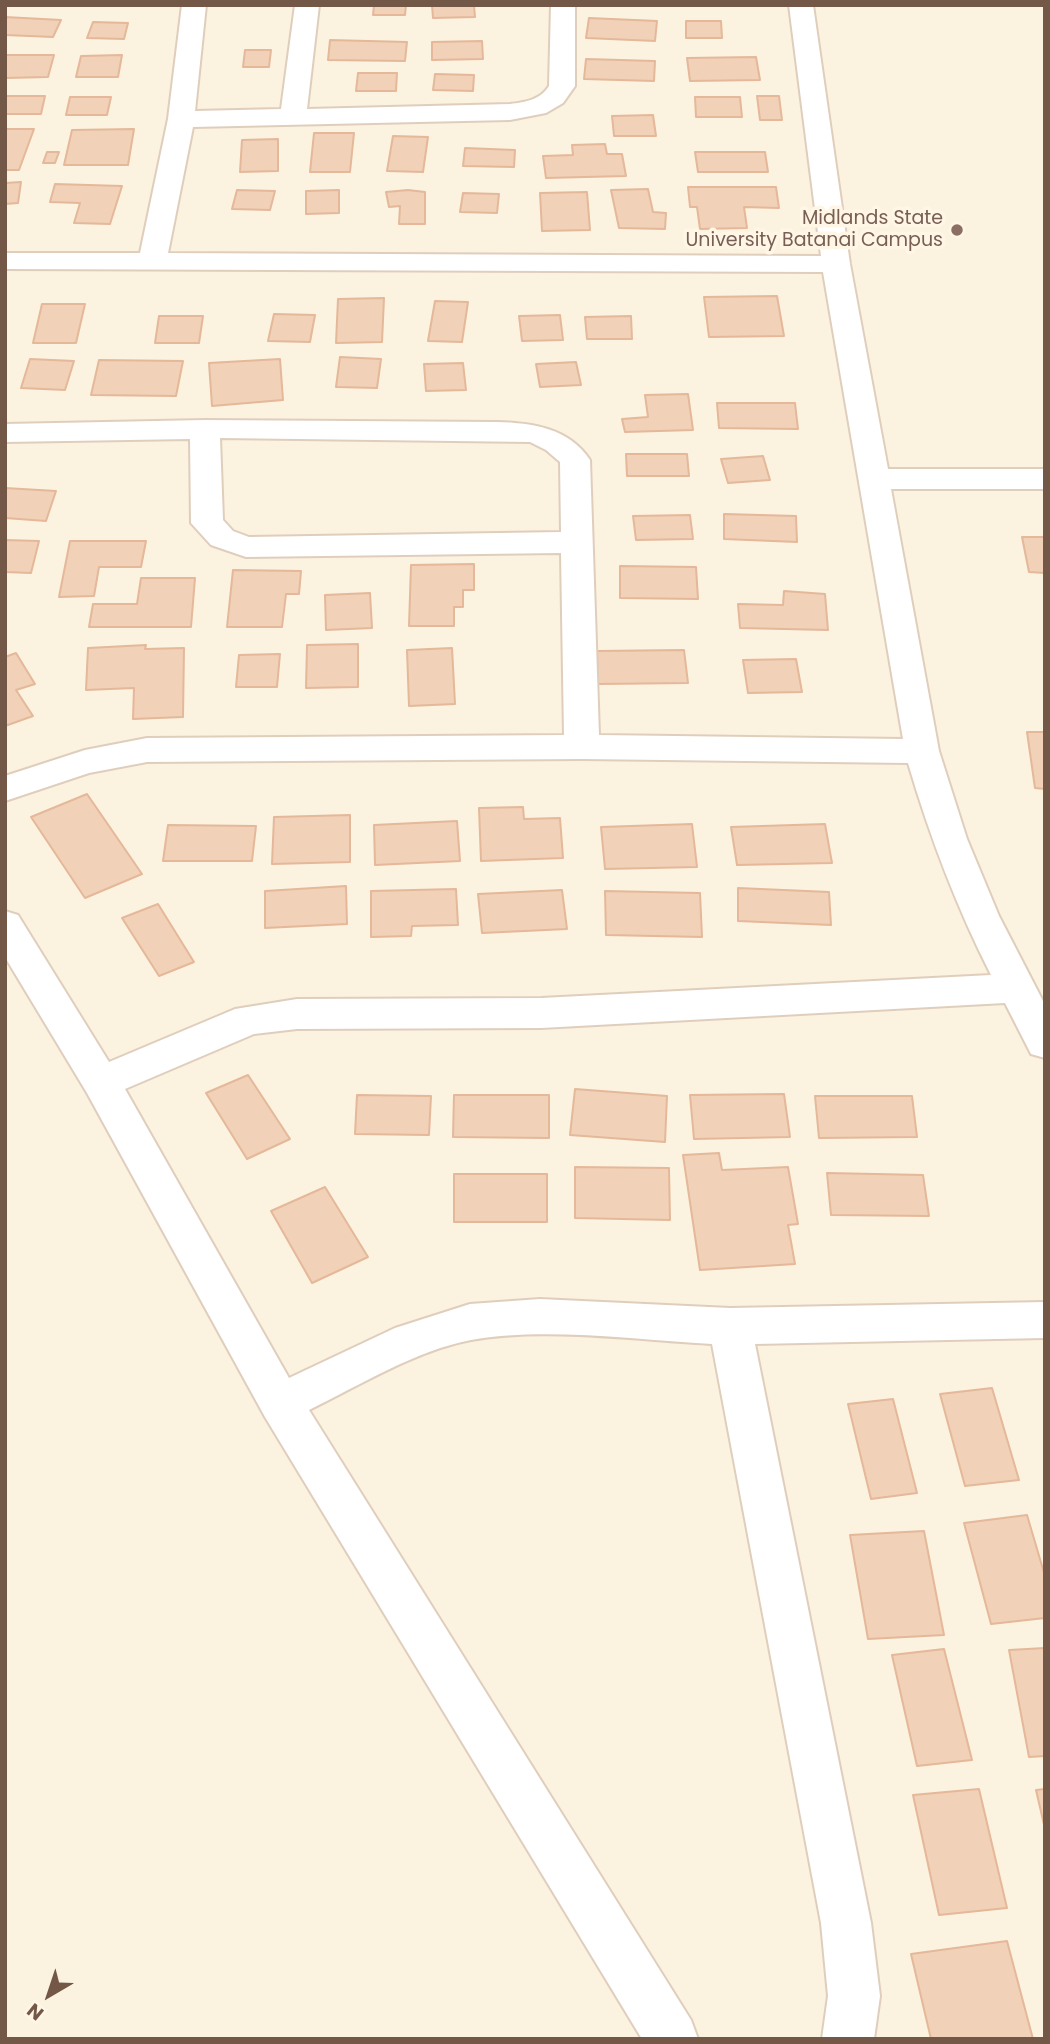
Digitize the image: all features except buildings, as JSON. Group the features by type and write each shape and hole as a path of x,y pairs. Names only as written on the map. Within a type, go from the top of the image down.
{"street":[{"path":"152,261 181,119 194,5"},
{"path":"293,115 307,5"},
{"path":"181,119 510,112 537,108 554,98 562,86 563,5"},
{"path":"802,5 836,264 922,751 949,839 980,916 1045,1043"},
{"path":"5,261 836,264"},
{"path":"205,429 207,523 222,538 246,547 578,542"},
{"path":"5,433 205,429 535,432 557,441 575,460 582,747"},
{"path":"874,479 1045,479"},
{"path":"5,789 85,762 146,750 582,747 922,751"},
{"path":"5,925 101,1082 280,1403 672,2039"},
{"path":"101,1082 249,1020 297,1014 541,1013 1015,988"},
{"path":"280,1403 410,1341 470,1322 540,1317 730,1326 1045,1320"},
{"path":"730,1326 846,1923 854,1996 848,2039"}],"place":[{"name":"Midlands State University Batanai Campus","path":"957,230"}]}
